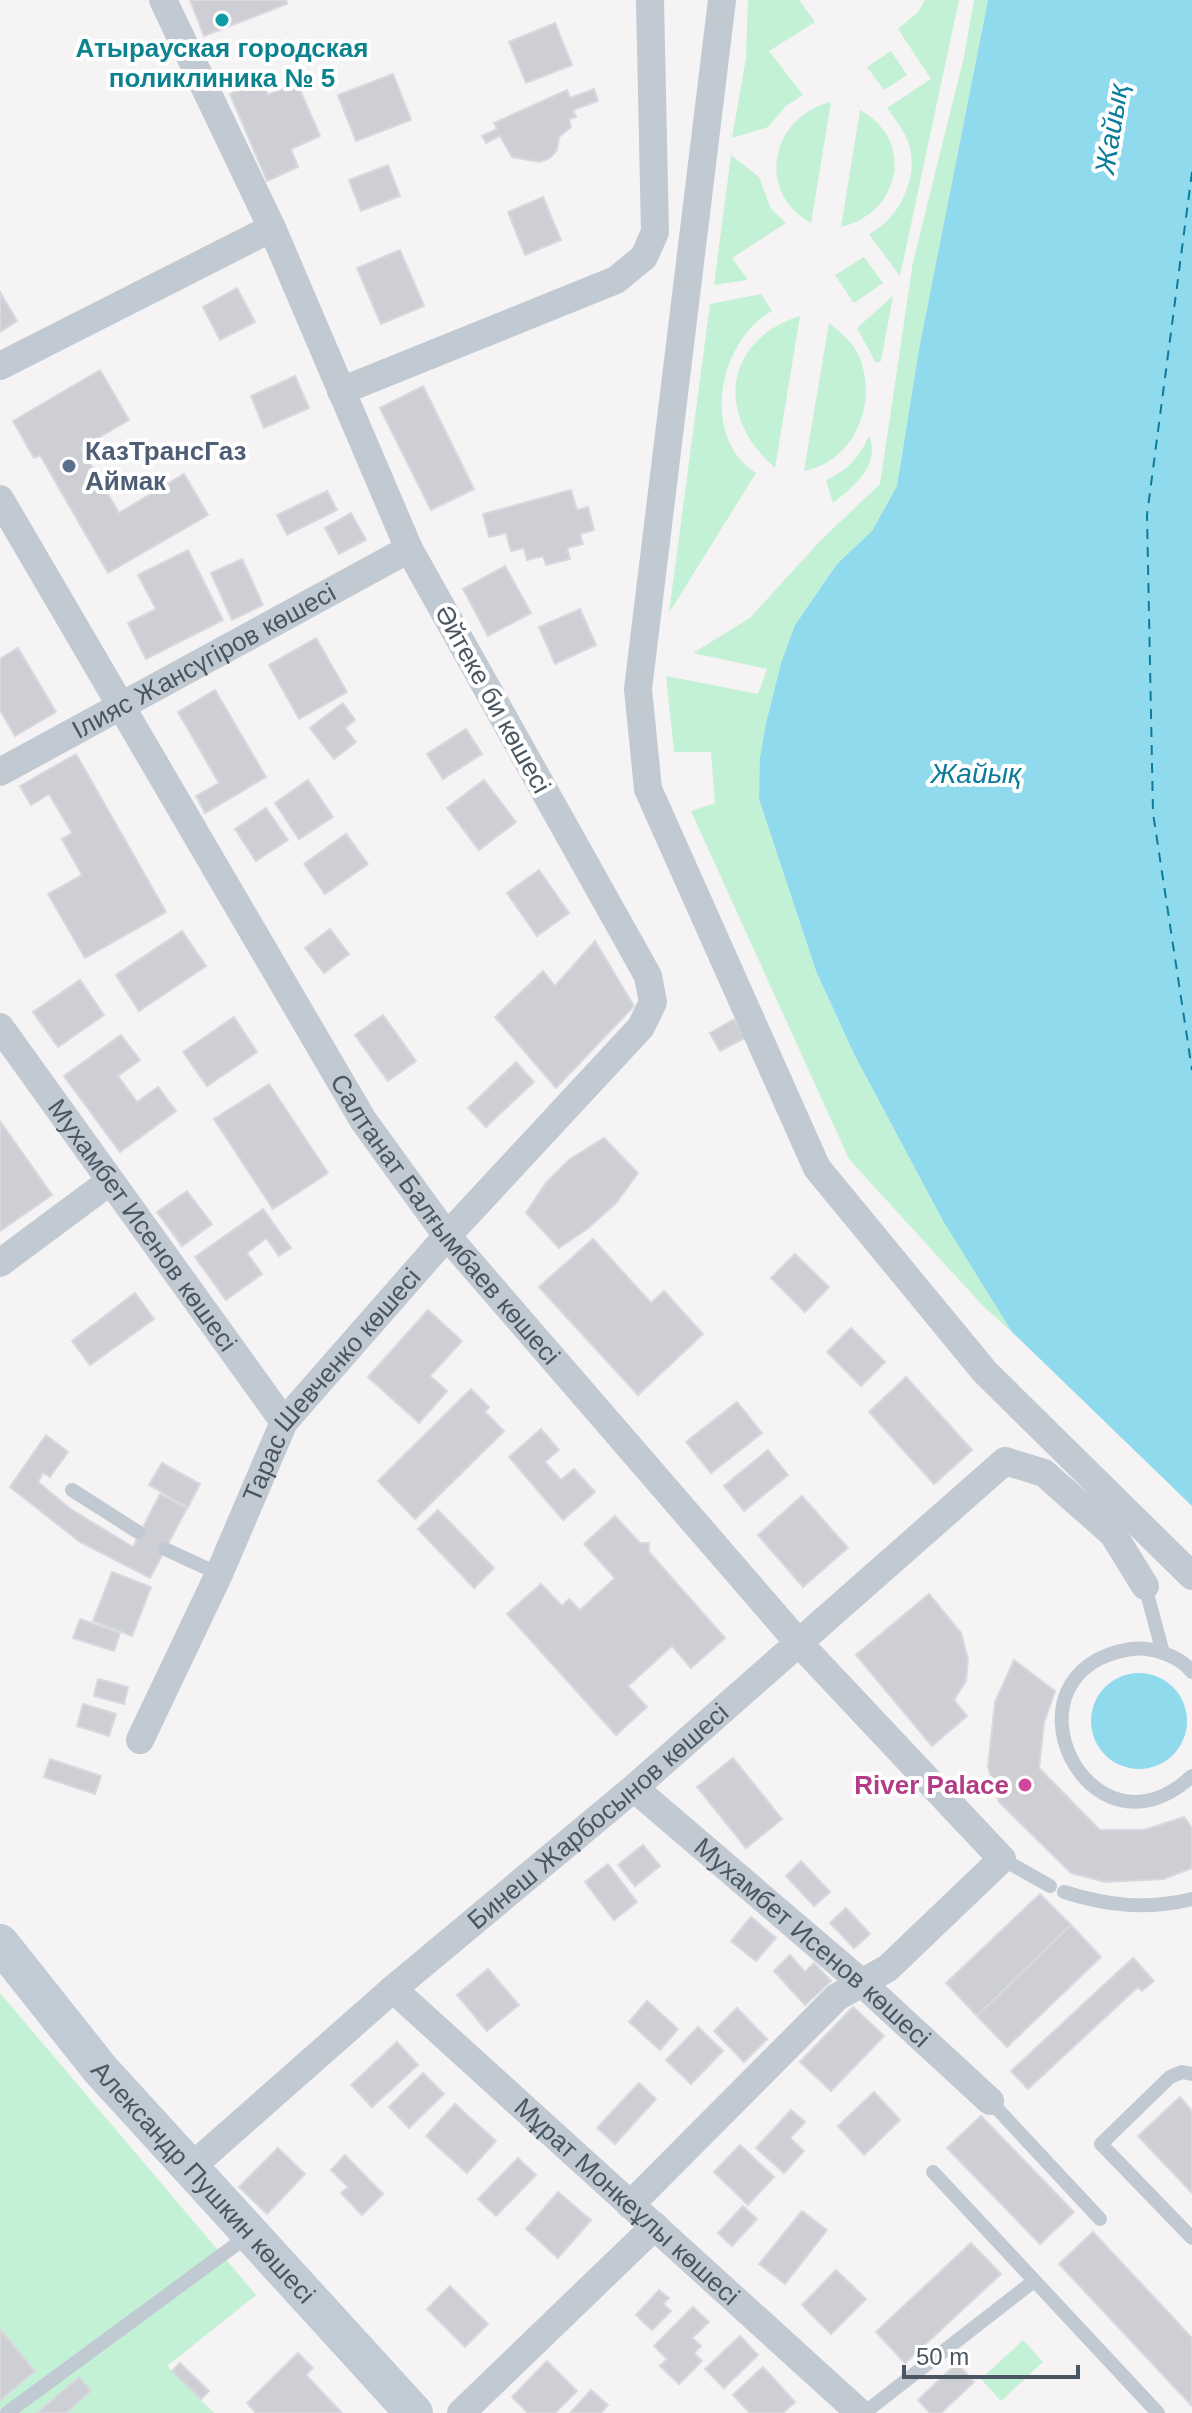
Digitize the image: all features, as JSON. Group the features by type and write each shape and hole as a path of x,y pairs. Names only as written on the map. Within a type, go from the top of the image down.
{"street":[{"name":"Әйтеке би көшесі","path":"163,0 272,228 409,549 648,976 653,1002"},
{"path":"341,391 616,280 644,257 655,232 650,0"},
{"path":"722,0 638,689 648,789 817,1168 985,1372 1192,1576"},
{"path":"0,366 272,228"},
{"name":"Салтанат Балғымбаев көшесі","path":"0,499 363,1120 447,1236 798,1642 1002,1859"},
{"name":"Ілияс Жансүгіров көшесі","path":"0,772 409,549"},
{"name":"Тарас Шевченко көшесі","path":"140,1740 219,1574 284,1422 447,1236 641,1027 653,1002"},
{"name":"Мухамбет Исенов көшесі","path":"0,1027 284,1422"},
{"path":"0,1263 109,1182"},
{"name":"Бинеш Жарбосынов көшесі","path":"189,2169 393,1989 634,1788 1005,1461 1044,1473 1113,1534 1145,1586"},
{"name":"Мухамбет Исенов көшесі","path":"634,1788 863,1984 990,2101"},
{"path":"630,2205 837,1997 888,1968 1002,1859"},
{"name":"Александр Пушкин көшесі","path":"0,1943 100,2069 414,2413"},
{"name":"Мұрат Монкеұлы көшесі","path":"393,1989 862,2413"},
{"path":"461,2413 655,2226"}],"lane":[{"path":"72,1490 138,1532"},
{"path":"165,1549 219,1574"},
{"path":"1145,1586 1163,1653"},
{"path":"1192,1672 1163,1653 1136,1648 1108,1654 1084,1669 1068,1692 1061,1719 1064,1747 1077,1772 1098,1791 1124,1800 1152,1799 1178,1789 1192,1776"},
{"path":"1002,1859 1057,1889 1102,1904 1157,1907 1192,1899"},
{"path":"1192,2074 1182,2072 1170,2077 1101,2144 1192,2238"},
{"path":"990,2101 1100,2219"},
{"path":"933,2172 1158,2413"},
{"path":"7,2413 250,2235"},
{"path":"862,2413 1034,2281"}],"green space":[{"path":"748,0 799,0 815,22 769,51 803,95 786,106 768,127 732,138 746,58"},
{"path":"925,0 959,0 900,276 869,234 895,211 910,177 912,165 908,141 887,108 931,79 898,29 918,12"},
{"path":"974,0 988,0 919,349 897,486 872,531 837,564 795,625 781,663 766,723 759,799 816,971 854,1054 943,1221 1012,1332 983,1306 849,1159 691,811 715,803 711,752 674,752 666,676 758,694 767,669 693,653 750,618 820,541 880,484 913,262 964,57"},
{"path":"891,51 907,75 884,90 867,67"},
{"path":"831,102 811,223 793,209 782,193 777,174 778,156 784,138 795,122 811,110"},
{"path":"860,110 878,123 889,139 894,157 894,175 888,192 877,207 861,219 841,227"},
{"path":"731,155 759,177 771,209 786,223 732,258 748,280 714,285"},
{"path":"864,257 883,283 854,303 835,275"},
{"path":"761,294 772,311 754,325 739,343 723,389 722,414 727,437 738,457 756,473 669,613 710,304"},
{"path":"893,296 881,361 876,363 857,328"},
{"path":"800,316 775,468 756,448 743,426 736,404 736,382 742,362 755,343 774,328"},
{"path":"829,323 850,342 859,356 866,392 864,410 849,442 837,455 822,465 804,471"},
{"path":"869,436 872,447 868,466 856,483 833,503 826,480 852,462"},
{"path":"0,1993 256,2295 167,2366 214,2413 0,2413"},
{"path":"1023,2340 1043,2362 1001,2401 981,2379"}],"water":[{"name":"Жайық","path":"988,0 1192,0 1192,1506 1012,1332 943,1221 854,1054 816,971 759,799 760,758 766,723 781,663 795,625 837,564 872,531 897,486 919,349"},
{"path":"1139,1673 1157,1677 1173,1687 1183,1703 1187,1721 1183,1739 1173,1755 1157,1765 1139,1769 1121,1765 1105,1755 1095,1739 1091,1721 1095,1703 1105,1687 1121,1677"}],"building":[{"name":"Атырауская городская поликлиника № 5","path":"190,0 286,0 287,4 204,36"},
{"path":"555,23 572,65 526,83 509,42"},
{"path":"393,74 411,120 356,141 338,95"},
{"path":"262,81 268,95 297,83 320,136 291,149 298,167 267,181 230,94"},
{"path":"594,89 598,101 573,110 576,117 569,119 571,127 559,137 557,150 550,158 540,162 512,157 500,136 486,143 482,136 497,129 494,123 567,90 570,98"},
{"path":"388,165 400,196 361,211 349,180"},
{"path":"543,197 561,240 525,255 508,212"},
{"path":"400,250 424,306 381,324 357,268"},
{"path":"237,288 255,322 220,340 203,307"},
{"path":"0,292 17,321 0,332"},
{"name":"КазТрансГаз Аймак","path":"100,370 129,420 81,448 119,513 184,474 208,515 108,573 40,455 34,458 13,421"},
{"path":"295,376 309,408 264,428 251,396"},
{"path":"423,386 474,489 431,510 380,408"},
{"path":"571,490 577,510 588,507 594,530 580,534 583,544 567,548 570,559 546,565 543,556 527,560 524,548 511,551 506,533 489,537 483,514"},
{"path":"327,491 337,510 287,535 277,515"},
{"path":"351,513 366,540 339,554 325,528"},
{"path":"188,550 223,620 146,659 128,623 156,609 138,575"},
{"path":"242,559 263,605 232,620 211,573"},
{"path":"505,566 531,613 488,636 463,589"},
{"path":"580,609 596,645 555,664 539,627"},
{"path":"316,638 347,692 299,719 269,665"},
{"path":"18,648 56,712 15,736 0,710 0,659"},
{"path":"215,690 266,777 205,813 196,796 219,783 178,712"},
{"path":"343,703 355,720 345,728 356,742 334,759 310,728"},
{"path":"466,729 482,754 443,779 427,754"},
{"path":"76,754 166,912 85,958 48,894 82,875 62,839 72,833 49,794 31,805 20,786"},
{"path":"308,780 333,817 299,839 275,803"},
{"path":"484,780 516,822 479,850 447,808"},
{"path":"266,808 288,840 256,861 235,829"},
{"path":"346,834 368,864 325,894 304,864"},
{"path":"539,870 569,913 537,936 507,893"},
{"path":"330,929 349,954 324,973 305,948"},
{"path":"182,931 206,966 139,1011 116,975"},
{"path":"595,941 634,1006 556,1088 495,1017 543,971 555,986"},
{"path":"80,980 104,1015 58,1047 33,1012"},
{"path":"383,1015 416,1061 388,1081 355,1035"},
{"path":"234,1017 257,1052 207,1086 183,1052"},
{"path":"734,1019 745,1038 720,1051 710,1033"},
{"path":"121,1035 140,1060 118,1076 137,1102 158,1087 176,1111 120,1152 64,1076"},
{"path":"516,1062 534,1082 486,1127 468,1108"},
{"path":"269,1084 328,1173 273,1209 214,1119"},
{"path":"0,1121 52,1195 0,1231"},
{"path":"604,1138 638,1173 616,1203 587,1229 559,1248 526,1213 546,1183 570,1159"},
{"path":"187,1191 212,1224 182,1246 157,1212"},
{"path":"263,1209 291,1248 279,1256 266,1238 247,1253 262,1274 226,1300 195,1257"},
{"path":"593,1239 651,1303 664,1291 703,1334 638,1395 539,1287"},
{"path":"795,1254 829,1287 805,1312 771,1278"},
{"path":"135,1293 154,1319 90,1365 72,1341"},
{"path":"428,1310 462,1341 430,1376 447,1391 419,1423 368,1377"},
{"path":"851,1328 885,1362 861,1386 827,1352"},
{"path":"906,1377 972,1450 934,1484 869,1412"},
{"path":"471,1389 489,1407 485,1412 504,1431 415,1519 378,1481"},
{"path":"737,1402 762,1433 711,1473 686,1442"},
{"path":"541,1429 559,1450 545,1462 561,1480 574,1469 595,1492 563,1520 509,1457"},
{"path":"46,1435 68,1452 50,1477 43,1473 38,1482 72,1510 133,1547 160,1494 187,1508 150,1578 80,1542 10,1487"},
{"path":"768,1450 788,1475 744,1511 724,1486"},
{"path":"162,1463 200,1484 188,1507 149,1485"},
{"path":"802,1496 848,1548 803,1587 758,1535"},
{"path":"438,1510 494,1568 474,1588 418,1529"},
{"path":"615,1516 640,1543 649,1543 649,1552 725,1638 691,1668 672,1646 628,1686 647,1707 616,1735 507,1614 541,1584 562,1606 569,1599 580,1610 615,1578 584,1544"},
{"path":"112,1572 151,1587 132,1636 93,1621"},
{"path":"929,1594 961,1633 968,1659 966,1681 954,1700 967,1716 932,1746 856,1655"},
{"path":"80,1619 120,1633 114,1651 73,1638"},
{"name":"River Palace","path":"1014,1660 1055,1691 1044,1723 1039,1768 1100,1830 1144,1830 1184,1817 1192,1828 1192,1868 1164,1879 1105,1882 1071,1873 999,1802 988,1767 995,1702"},
{"path":"98,1679 128,1687 124,1704 94,1696"},
{"path":"83,1704 116,1714 109,1736 77,1726"},
{"path":"733,1758 782,1819 746,1848 697,1787"},
{"path":"50,1759 101,1776 95,1794 44,1777"},
{"path":"643,1845 660,1866 635,1886 618,1865"},
{"path":"801,1861 830,1892 814,1906 786,1876"},
{"path":"608,1864 637,1902 614,1920 585,1882"},
{"path":"1040,1894 1071,1925 977,2016 946,1983"},
{"path":"846,1908 870,1934 854,1948 830,1923"},
{"path":"751,1917 776,1938 756,1961 731,1941"},
{"path":"1071,1925 1101,1957 1007,2047 977,2016"},
{"path":"790,1955 805,1972 814,1963 831,1981 805,2005 774,1971"},
{"path":"1133,1958 1154,1981 1142,1991 1138,1987 1028,2089 1011,2071"},
{"path":"488,1969 519,2005 487,2031 457,1995"},
{"path":"647,2001 678,2029 660,2050 629,2022"},
{"path":"853,2007 884,2036 831,2091 800,2062"},
{"path":"737,2008 767,2039 744,2062 714,2031"},
{"path":"698,2027 723,2051 691,2084 666,2060"},
{"path":"397,2042 418,2065 372,2107 351,2085"},
{"path":"423,2073 444,2094 409,2128 389,2107"},
{"path":"639,2083 656,2099 615,2144 597,2128"},
{"path":"874,2092 900,2120 864,2155 838,2126"},
{"path":"1180,2097 1192,2111 1192,2193 1138,2136"},
{"path":"455,2104 496,2141 467,2173 426,2136"},
{"path":"791,2110 805,2122 790,2138 804,2151 784,2173 756,2148"},
{"path":"981,2116 1074,2212 1040,2244 947,2148"},
{"path":"740,2145 774,2177 748,2205 714,2172"},
{"path":"278,2148 305,2174 267,2214 239,2187"},
{"path":"345,2155 383,2194 362,2215 341,2193 348,2187 331,2170"},
{"path":"518,2158 536,2175 496,2216 478,2199"},
{"path":"558,2192 591,2220 558,2258 526,2229"},
{"path":"743,2206 757,2219 732,2246 718,2233"},
{"path":"802,2211 827,2230 785,2284 759,2264"},
{"path":"1093,2232 1192,2338 1192,2406 1059,2264"},
{"path":"971,2243 1001,2274 905,2363 876,2332"},
{"path":"836,2270 866,2299 831,2334 802,2305"},
{"path":"450,2286 488,2324 465,2347 427,2309"},
{"path":"659,2290 669,2298 663,2304 671,2311 652,2330 636,2315"},
{"path":"693,2307 709,2322 692,2338 701,2346 694,2353 702,2361 679,2384 660,2366 667,2359 654,2346"},
{"path":"0,2329 35,2371 0,2401"},
{"path":"740,2336 758,2355 724,2388 705,2369"},
{"path":"298,2353 313,2368 306,2375 342,2413 256,2413 247,2403"},
{"path":"547,2361 577,2391 555,2413 528,2413 512,2397"},
{"path":"180,2363 209,2391 201,2399 172,2371"},
{"path":"957,2363 974,2382 941,2413 930,2413 918,2400"},
{"path":"763,2367 795,2402 783,2413 750,2413 733,2395"},
{"path":"79,2377 91,2391 66,2413 37,2413"},
{"path":"591,2390 608,2405 601,2413 570,2413"}],"ferry route":[{"path":"1192,172 1147,515 1153,813 1192,1070"}],"place":[{"name":"Атырауская городская поликлиника № 5","path":"222,20"},
{"name":"КазТрансГаз Аймак","path":"69,466"},
{"name":"River Palace","path":"1025,1785"}]}
